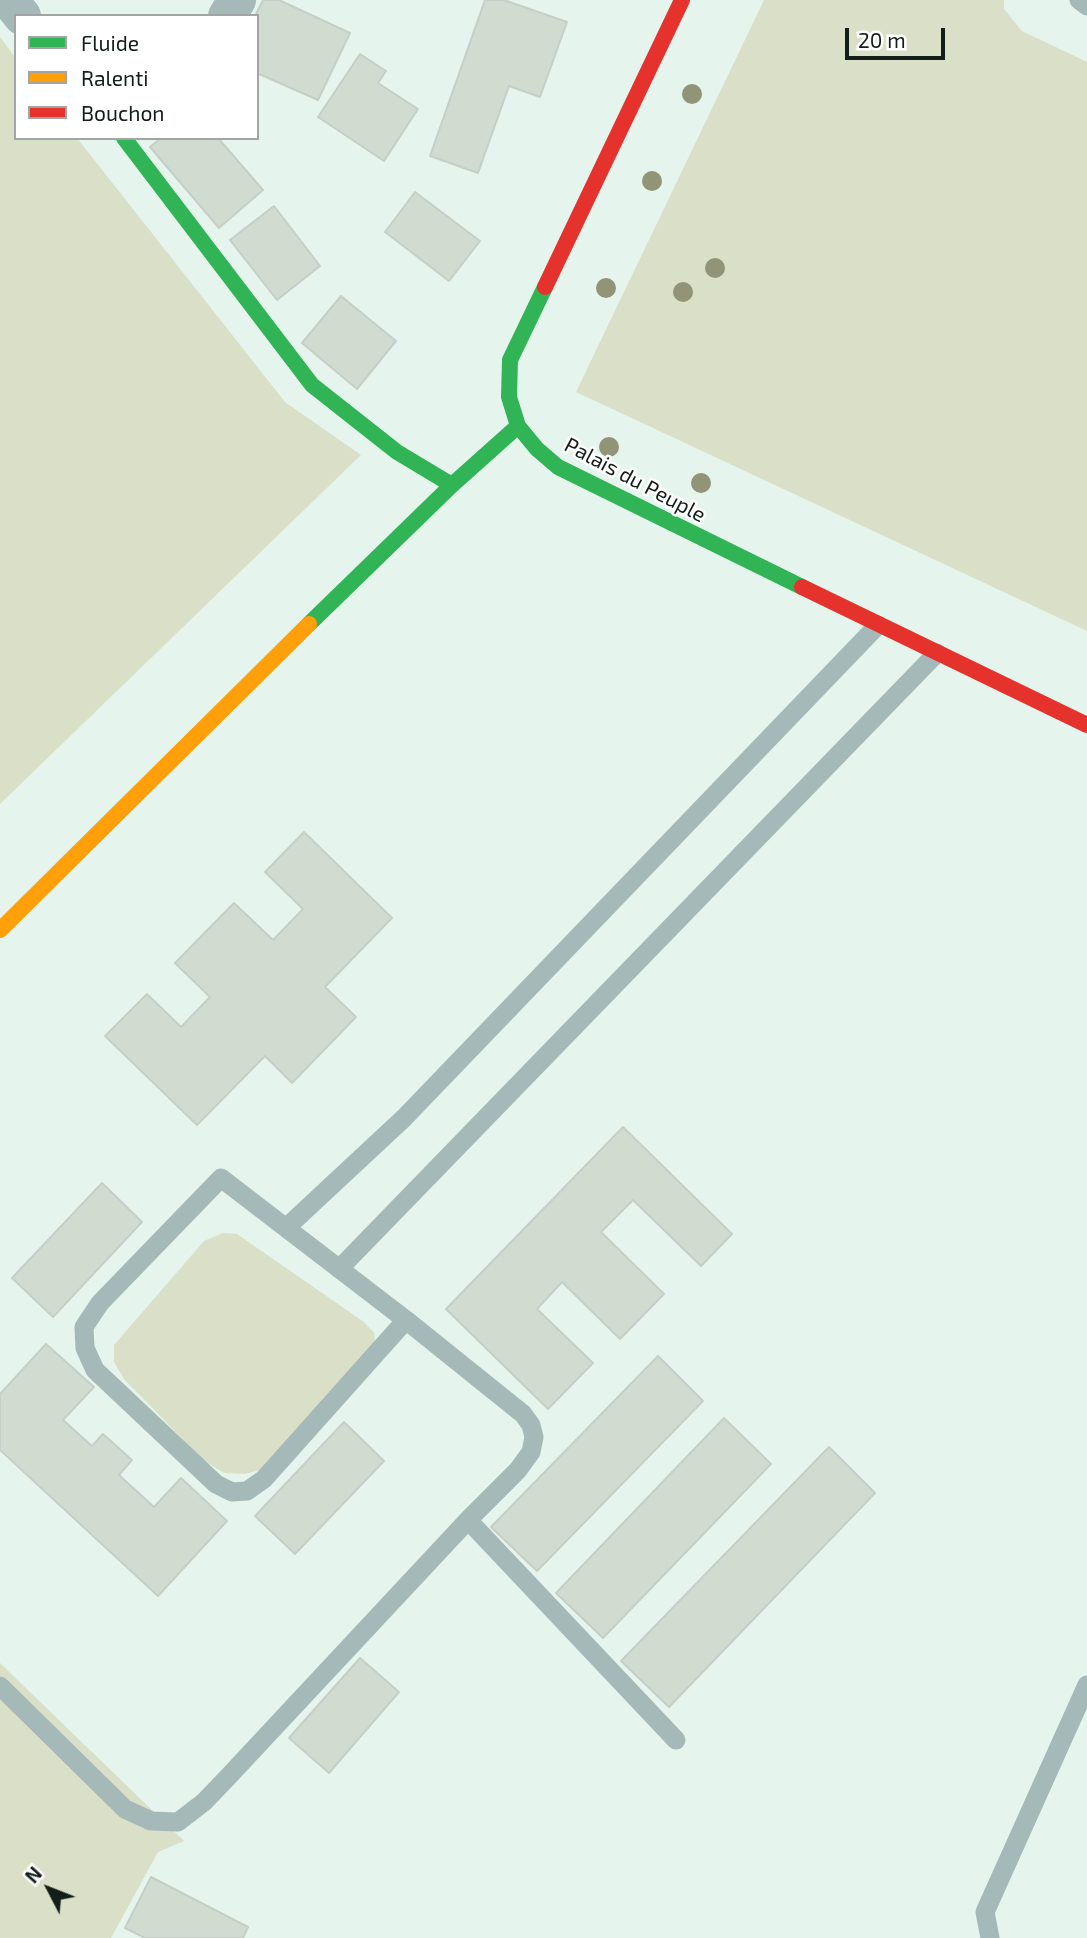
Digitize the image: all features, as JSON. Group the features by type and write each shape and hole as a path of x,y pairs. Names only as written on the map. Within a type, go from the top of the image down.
{"street":[{"path":"9,0 20,14"},
{"name":"Palais du Peuple","path":"682,0 510,360 509,397 519,426 537,449 558,467 1087,726"},
{"path":"128,140 312,384 397,452 452,485"},
{"path":"0,930 264,667 452,485 519,426"}],"lane":[{"path":"1079,0 1087,6"},
{"path":"286,1227 404,1118 878,625"},
{"path":"340,1269 937,653"},
{"path":"0,1686 125,1809 151,1821 178,1822 204,1802 228,1777 518,1470 531,1452 534,1437 531,1425 523,1414 406,1320 220,1178 100,1303 84,1327 85,1348 95,1370 216,1484 233,1492 240,1492 247,1491 264,1479 406,1320"},
{"path":"468,1520 676,1740"},
{"path":"990,1938 985,1912 1087,1685"}],"green space":[{"path":"764,0 1004,0 1004,9 1022,31 1087,62 1087,631 576,392"},
{"path":"0,37 14,55 14,140 79,140 285,402 361,455 0,804"},
{"path":"223,1233 237,1234 364,1322 374,1333 375,1340 372,1351 264,1469 245,1474 224,1473 203,1460 124,1379 114,1362 114,1345 204,1241"},
{"path":"0,1663 184,1841 158,1852 111,1938 0,1938"}],"building":[{"path":"263,0 279,0 350,33 318,100 259,74 259,14 256,14"},
{"path":"485,0 504,0 567,22 540,97 509,86 478,173 430,156"},
{"path":"360,54 386,71 378,83 418,109 384,161 318,117"},
{"path":"159,140 220,140 263,190 219,228 150,147"},
{"path":"415,192 480,241 449,281 385,232"},
{"path":"274,206 320,266 277,300 230,240"},
{"path":"341,296 396,341 357,389 302,343"},
{"path":"304,832 392,918 325,987 356,1017 292,1083 265,1056 197,1125 105,1036 147,994 181,1027 210,997 175,963 234,903 273,940 303,909 265,872"},
{"path":"623,1127 732,1234 701,1266 633,1200 601,1232 664,1294 620,1339 562,1282 537,1309 593,1363 548,1409 446,1309"},
{"path":"102,1183 142,1222 53,1317 12,1278"},
{"path":"46,1344 94,1387 63,1420 92,1446 103,1434 132,1460 119,1475 154,1507 181,1478 227,1521 158,1596 0,1450 0,1394"},
{"path":"658,1356 703,1401 537,1571 491,1527"},
{"path":"724,1418 771,1464 603,1638 556,1593"},
{"path":"344,1422 384,1461 295,1554 255,1516"},
{"path":"829,1447 875,1493 669,1707 621,1661"},
{"path":"360,1658 399,1692 329,1773 289,1738"},
{"path":"151,1877 248,1927 243,1938 145,1938 125,1928"}],"traffic: fast":[{"path":"126,140 312,385 397,452 452,485"},
{"path":"545,287 510,360 509,397 518,426 537,449 558,467 802,587"},
{"path":"309,624 452,485 518,426"}],"traffic: slow":[{"path":"0,930 309,624"}],"traffic: jam":[{"path":"545,287 682,0"},
{"path":"802,587 1087,725"}]}
